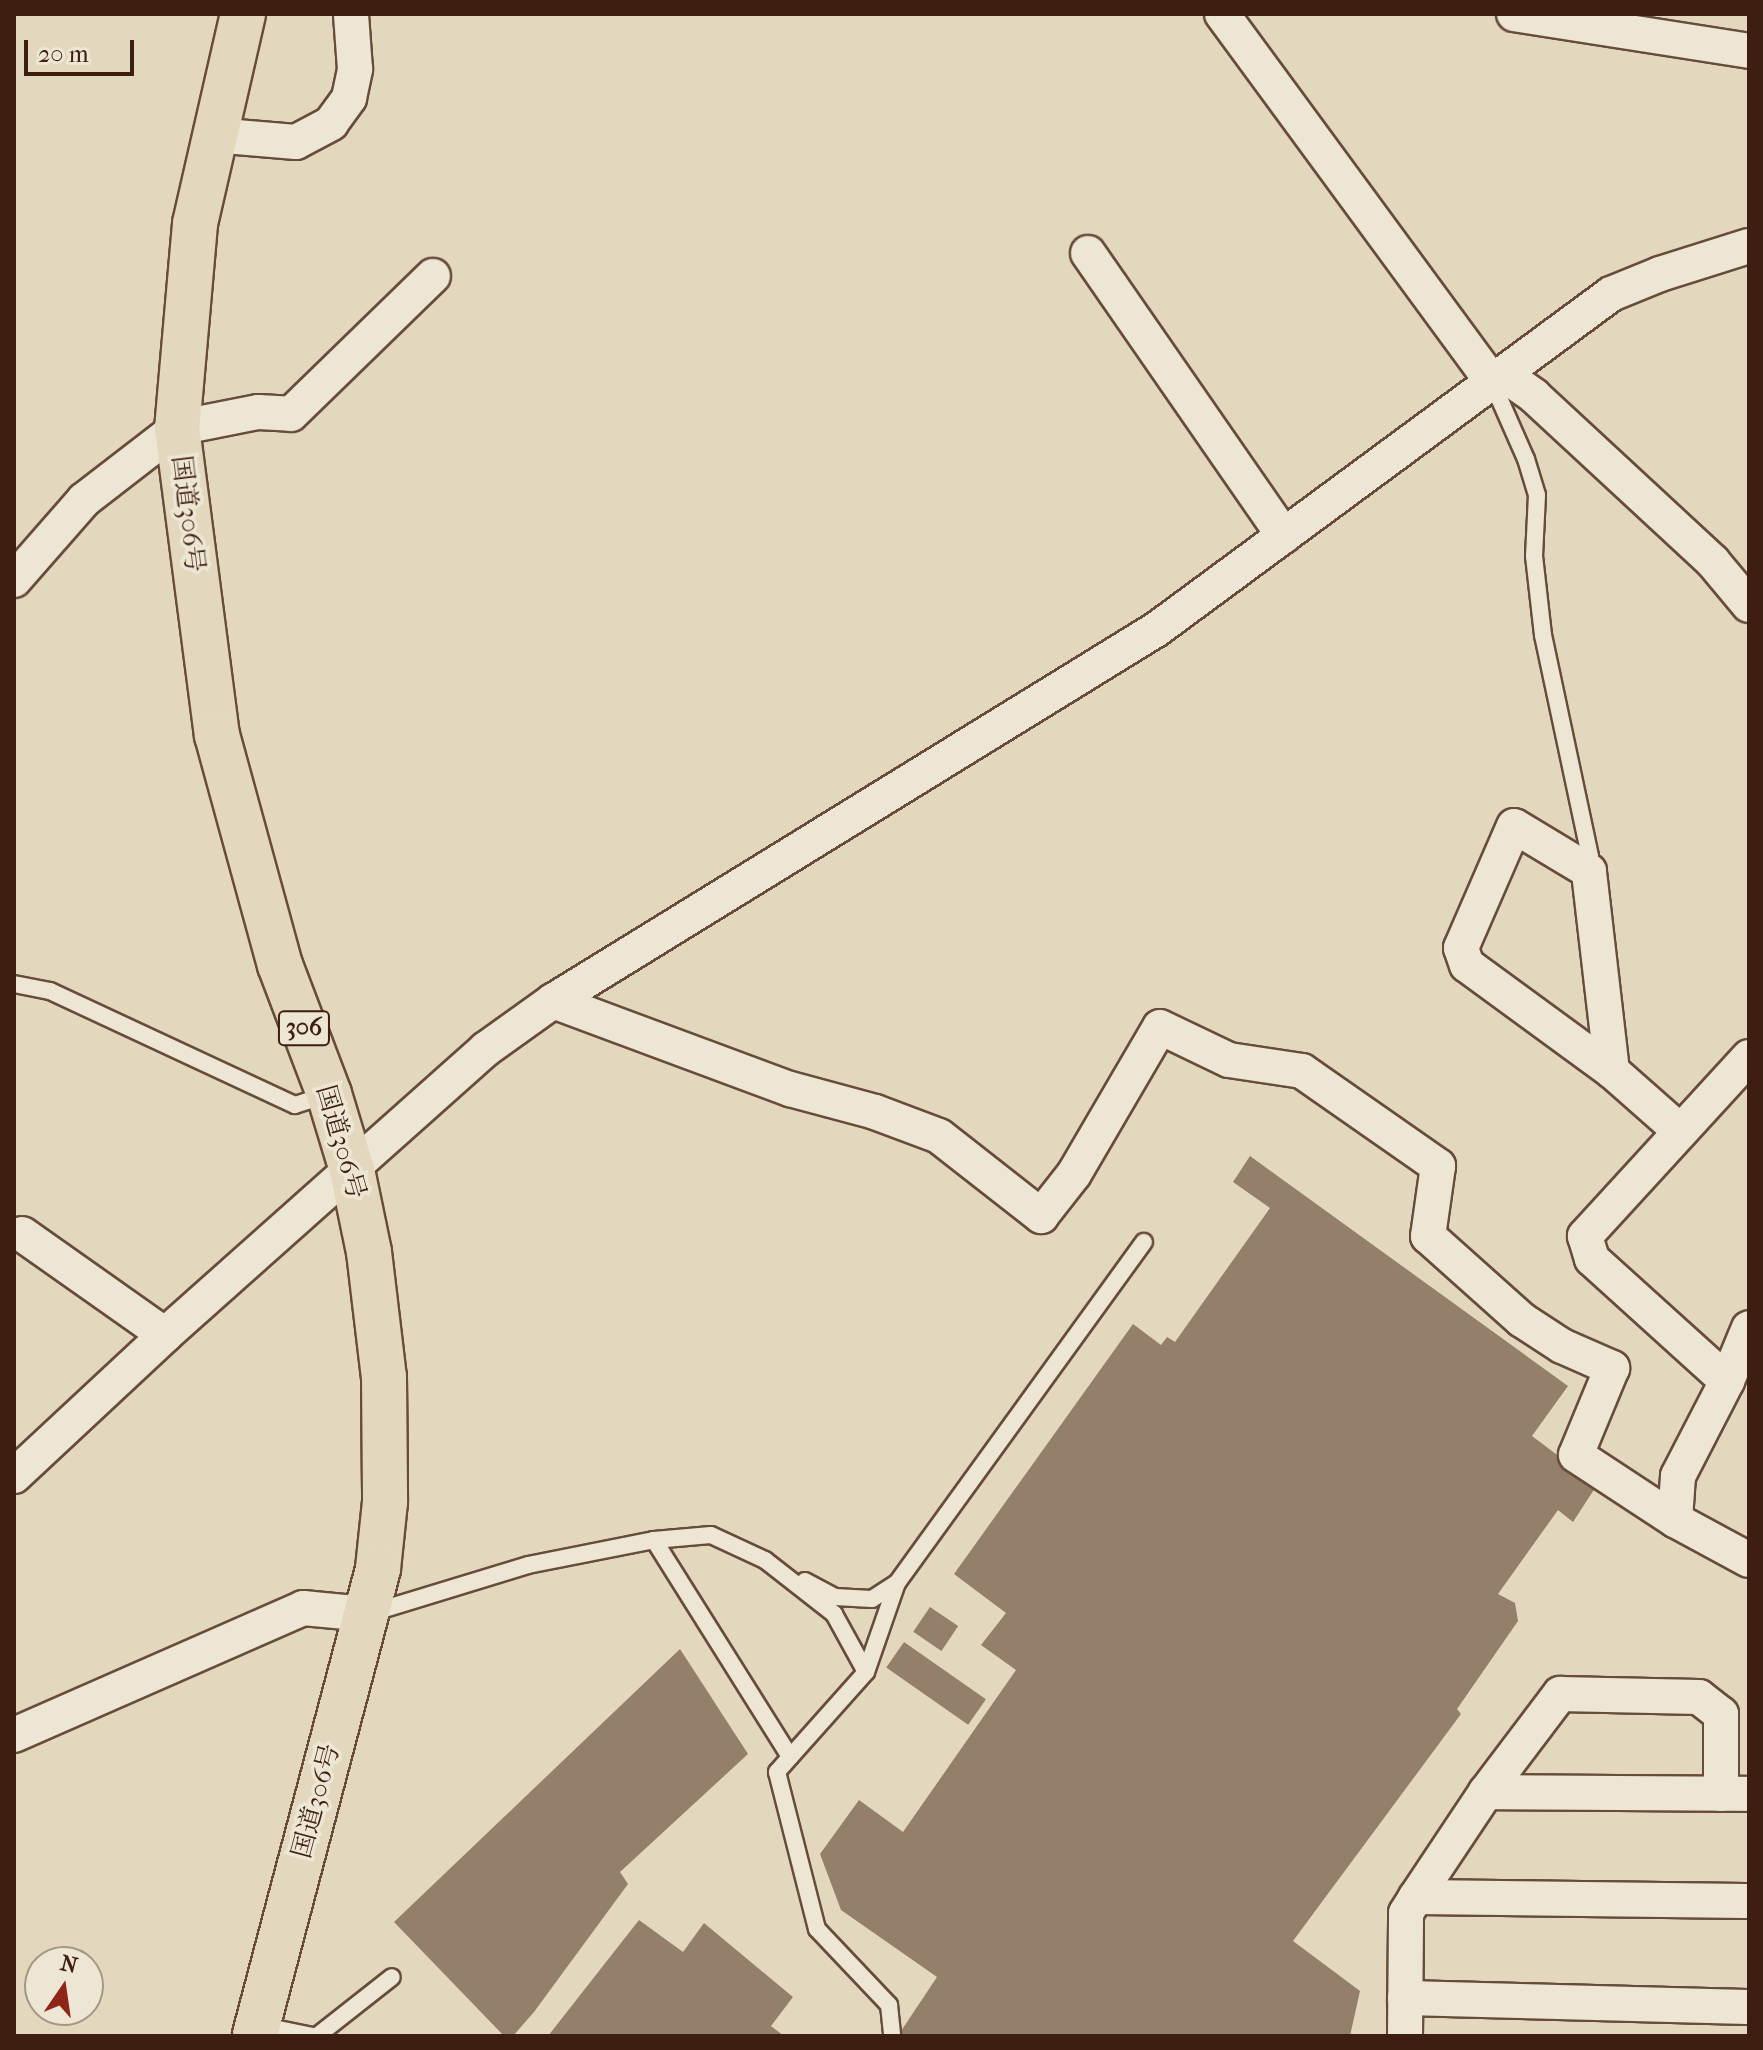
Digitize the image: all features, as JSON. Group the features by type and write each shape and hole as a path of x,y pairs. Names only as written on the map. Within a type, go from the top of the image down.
{"highway":[{"name":"国道306号","path":"243,14 195,224 177,428 217,735 280,965 329,1094 352,1170 369,1252 384,1377 385,1502 378,1569 256,2030"}],"street":[{"path":"213,135 296,142 331,123 349,98 355,69 351,14"},
{"path":"1222,14 1498,378 1534,396 1713,562 1749,605"},
{"path":"1514,14 1749,51"},
{"path":"14,1476 165,1335 486,1049 553,1001 1157,629 1611,294 1660,274 1749,246"},
{"path":"1088,253 1284,536"},
{"path":"14,580 84,500 177,428 258,412 291,414 433,276"},
{"path":"1612,1071 1589,871 1514,826 1461,948 1467,965 1612,1071 1680,1131"},
{"path":"553,1001 790,1089 875,1112 939,1136 1041,1216 1074,1174 1160,1027 1229,1060 1302,1071 1438,1166 1428,1236 1522,1320 1562,1346 1612,1368 1576,1455 1675,1520 1749,1560"},
{"path":"1727,1381 1592,1259 1585,1236 1749,1057"},
{"path":"22,1234 165,1335"},
{"path":"1675,1520 1678,1476 1727,1381 1749,1328"},
{"path":"14,1735 303,1608 365,1614"},
{"path":"1405,2036 1406,1913 1486,1792 1560,1694 1699,1697 1721,1714 1735,1794 1486,1792"},
{"path":"1416,1897 1749,1901"},
{"path":"1405,1998 1749,2007"}],"lane":[{"path":"1498,378 1537,495 1534,556 1543,635 1590,856 1589,871"},
{"path":"14,984 50,991 295,1105 329,1094"},
{"path":"892,2036 889,2005 817,1929 777,1772 866,1672 897,1583 1144,1242"},
{"path":"365,1614 528,1565 654,1540 711,1535 835,1597 872,1599 897,1583"},
{"path":"654,1540 790,1757"},
{"path":"765,1560 834,1614 866,1672"},
{"path":"256,2030 315,2036 392,1977"}],"building":[{"path":"1250,1156 1568,1386 1532,1436 1597,1485 1573,1522 1558,1510 1498,1594 1515,1603 1518,1621 1457,1709 1461,1714 1293,1941 1360,1991 1350,2036 902,2036 899,2034 937,1977 841,1910 820,1854 859,1800 903,1832 1016,1670 981,1645 1006,1613 954,1574 1133,1324 1161,1345 1167,1337 1175,1342 1270,1208 1233,1182"},
{"path":"930,1607 958,1626 941,1651 913,1632"},
{"path":"904,1642 986,1699 968,1725 886,1667"},
{"path":"680,1649 748,1754 620,1872 628,1884 534,2012 513,2036 504,2036 394,1922"},
{"path":"639,1920 683,1952 704,1923 793,1997 771,2026 784,2036 548,2036"}]}
